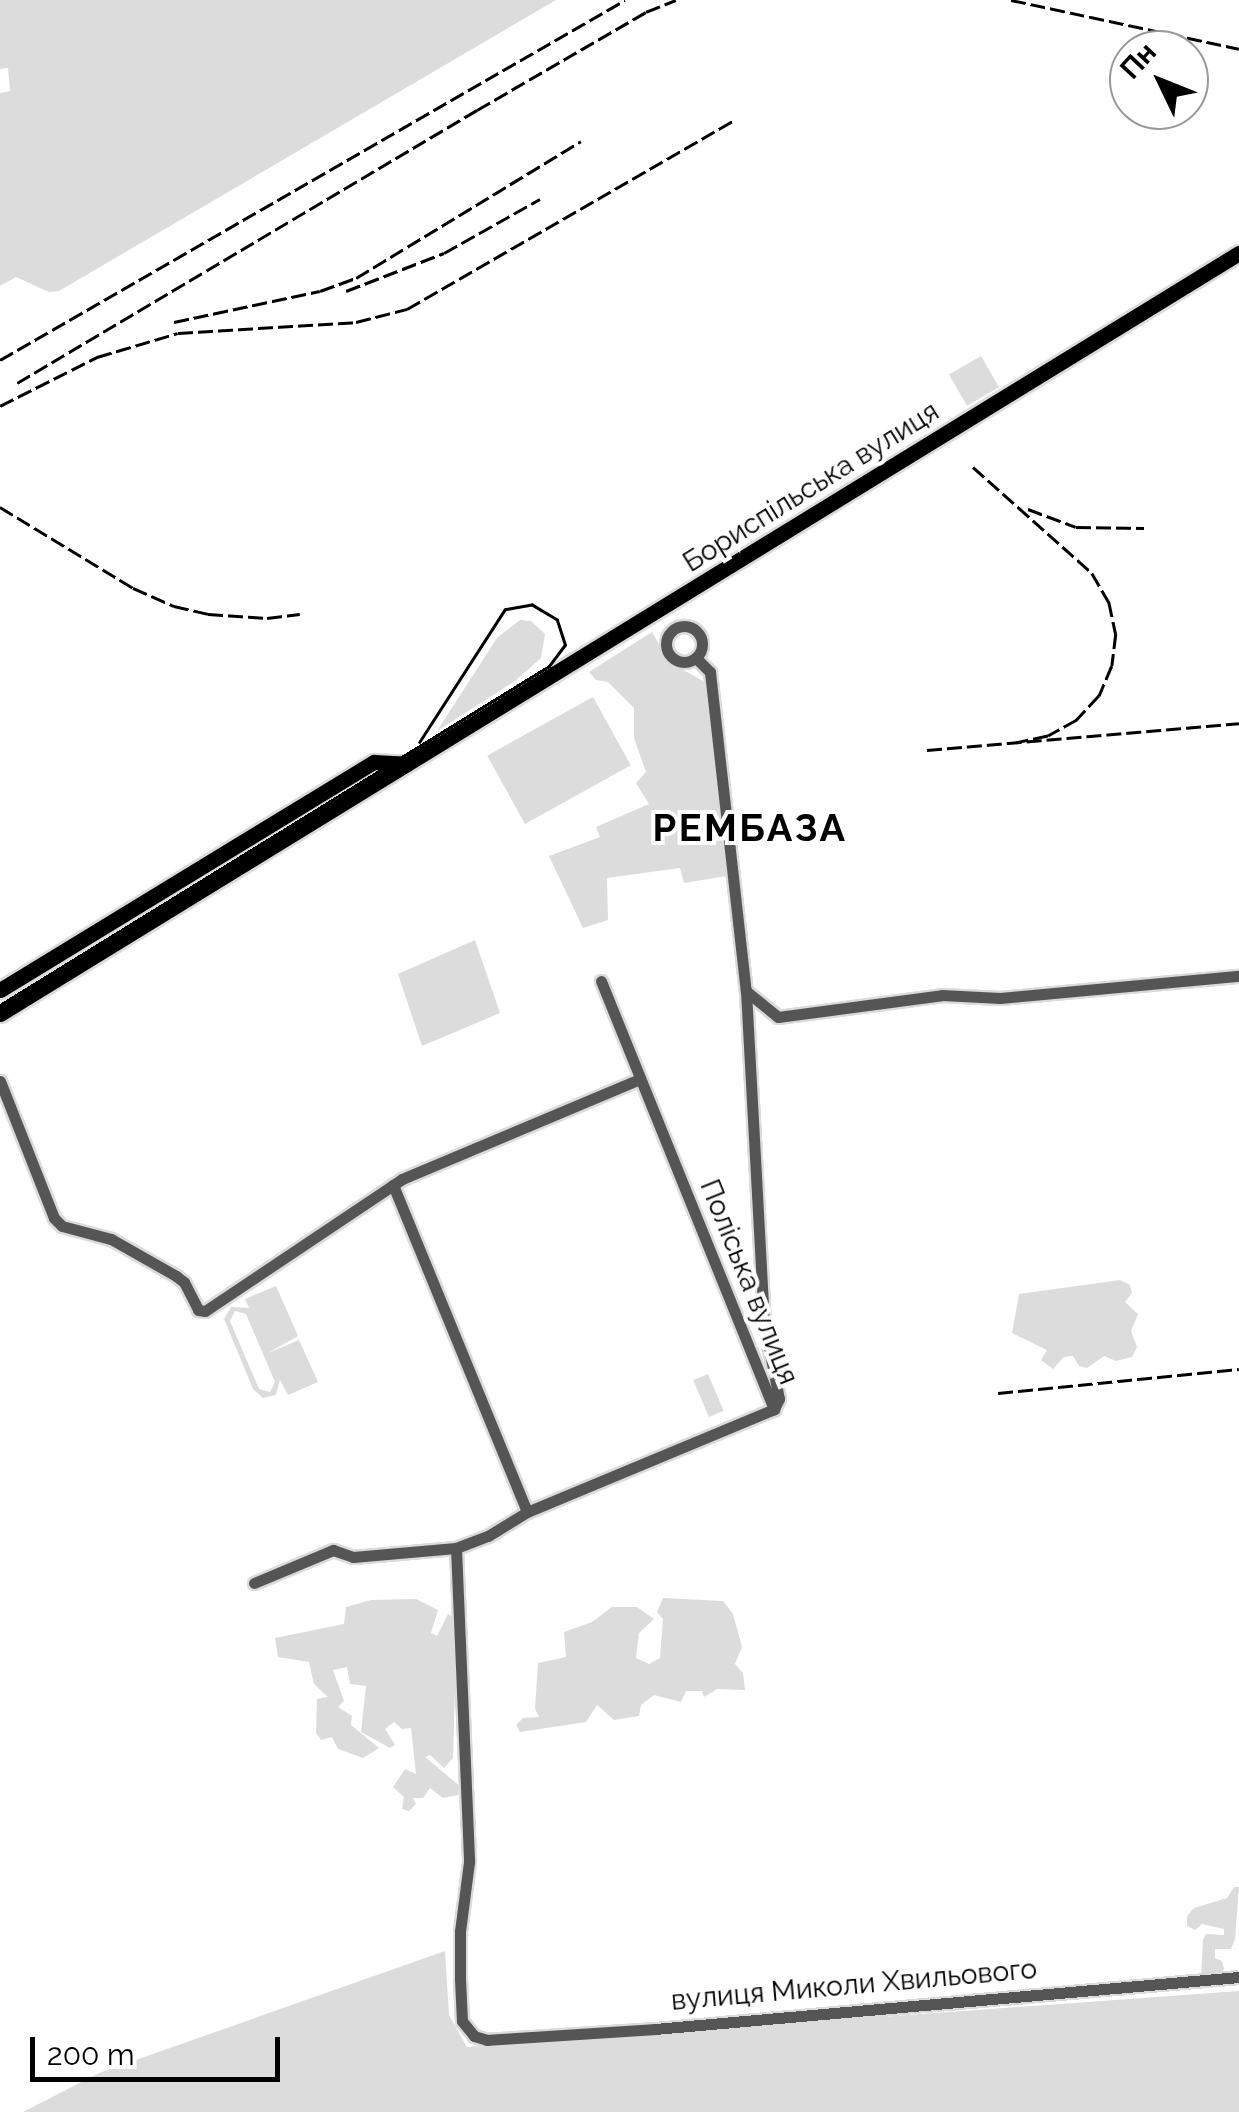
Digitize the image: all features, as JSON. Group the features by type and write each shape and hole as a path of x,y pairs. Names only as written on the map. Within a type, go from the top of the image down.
{"main road":[{"name":"Бориспільська вулиця","path":"0,1014 1239,252"},
{"name":"Бориспільська вулиця","path":"0,990 374,762 408,764"}],"street":[{"path":"666,606 678,626"},
{"path":"678,626 691,626 702,636 702,650 696,658 683,662 668,652 667,637 678,626"},
{"path":"696,658 710,672 746,991 764,1322 779,1404 774,1409"},
{"path":"746,991 778,1017 942,995 1000,998 1239,976"},
{"name":"Поліська вулиця","path":"254,1583 332,1550 353,1557 456,1548 488,1536 527,1512 774,1409 600,982"},
{"path":"0,1081 54,1218 62,1226 111,1239 176,1276 184,1282 198,1310 205,1311 393,1185 638,1080"},
{"path":"393,1185 527,1512"},
{"name":"вулиця Миколи Хвильового","path":"456,1548 469,1862 460,1931 460,1980 462,2021 474,2036 487,2040 655,2029 1239,1977"}],"shaded area":[{"path":"0,0 556,0 59,291 49,292 16,277 0,286 0,93 10,91 8,68 0,69"},
{"path":"981,356 999,387 967,406 949,374"},
{"path":"520,620 531,621 545,634 541,658 515,681 437,731 497,638"},
{"path":"652,632 669,662 707,683 727,876 684,883 680,868 607,878 608,920 583,928 549,856 600,837 596,827 649,804 636,783 646,772 634,738 634,708 608,682 596,680 589,672"},
{"path":"593,697 631,765 525,824 487,756"},
{"path":"475,940 500,1013 422,1046 398,974"},
{"path":"1120,1280 1130,1285 1132,1293 1125,1302 1138,1314 1131,1331 1137,1347 1132,1357 1116,1361 1104,1356 1087,1368 1079,1366 1073,1356 1064,1357 1053,1369 1041,1360 1047,1350 1012,1333 1019,1294"},
{"path":"276,1286 298,1336 268,1353 299,1340 318,1382 288,1395 280,1380 276,1395 263,1398 253,1389 224,1319 231,1307 249,1308 245,1299","holes":["235,1311 246,1314 275,1382 270,1392 259,1389 230,1321"]},
{"path":"708,1374 724,1411 709,1417 693,1380"},
{"path":"663,1598 723,1601 733,1614 742,1647 735,1664 743,1673 745,1690 717,1689 704,1697 702,1691 686,1691 681,1702 654,1695 641,1705 639,1716 614,1720 597,1705 586,1722 520,1732 516,1725 523,1718 539,1717 535,1709 538,1663 566,1657 564,1632 592,1622 612,1607 637,1607 654,1619 639,1633 636,1658 649,1664 660,1658 663,1619 657,1612"},
{"path":"416,1599 438,1610 431,1633 437,1636 448,1614 457,1619 453,1758 444,1768 430,1755 425,1757 461,1787 458,1795 443,1798 430,1788 423,1798 413,1798 416,1804 409,1811 402,1809 404,1797 393,1787 405,1769 416,1774 411,1728 402,1729 394,1722 385,1729 395,1745 390,1748 361,1732 366,1686 350,1684 347,1667 333,1670 344,1701 338,1707 352,1716 351,1725 379,1748 363,1758 338,1749 332,1737 321,1740 316,1733 317,1699 328,1697 314,1684 309,1662 278,1657 275,1638 344,1624 346,1607 371,1600"},
{"path":"1234,1887 1239,1887 1235,1939 1231,1949 1215,1949 1215,1958 1222,1961 1224,1969 1218,1977 1201,1976 1203,1940 1206,1934 1224,1935 1224,1929 1202,1924 1195,1930 1187,1926 1187,1916 1194,1908 1227,1898"},
{"path":"445,1951 449,2015 467,2047 1239,1991 1239,2112 23,2112 99,2073"}],"tram line":[{"path":"0,1005 549,666 565,645 557,620 532,605 505,610 420,742"}],"railway":[{"path":"0,360 625,0"},
{"path":"17,383 477,110 646,12 676,0"},
{"path":"1011,0 1239,49"},
{"path":"0,406 97,357 178,333 356,322 407,309 733,121"},
{"path":"174,322 320,291 356,278 581,141"},
{"path":"346,291 444,253 540,199"},
{"path":"973,467 1092,573 1109,602 1116,634 1112,666 1099,696 1077,720 1048,736 1016,743"},
{"path":"0,507 133,588 174,606 208,614 267,618 300,614"},
{"path":"1028,509 1076,527 1144,528"},
{"path":"927,750 1239,723"},
{"path":"998,1393 1239,1369"}],"district":[{"name":"РЕМБАЗА","path":"750,828"}]}
